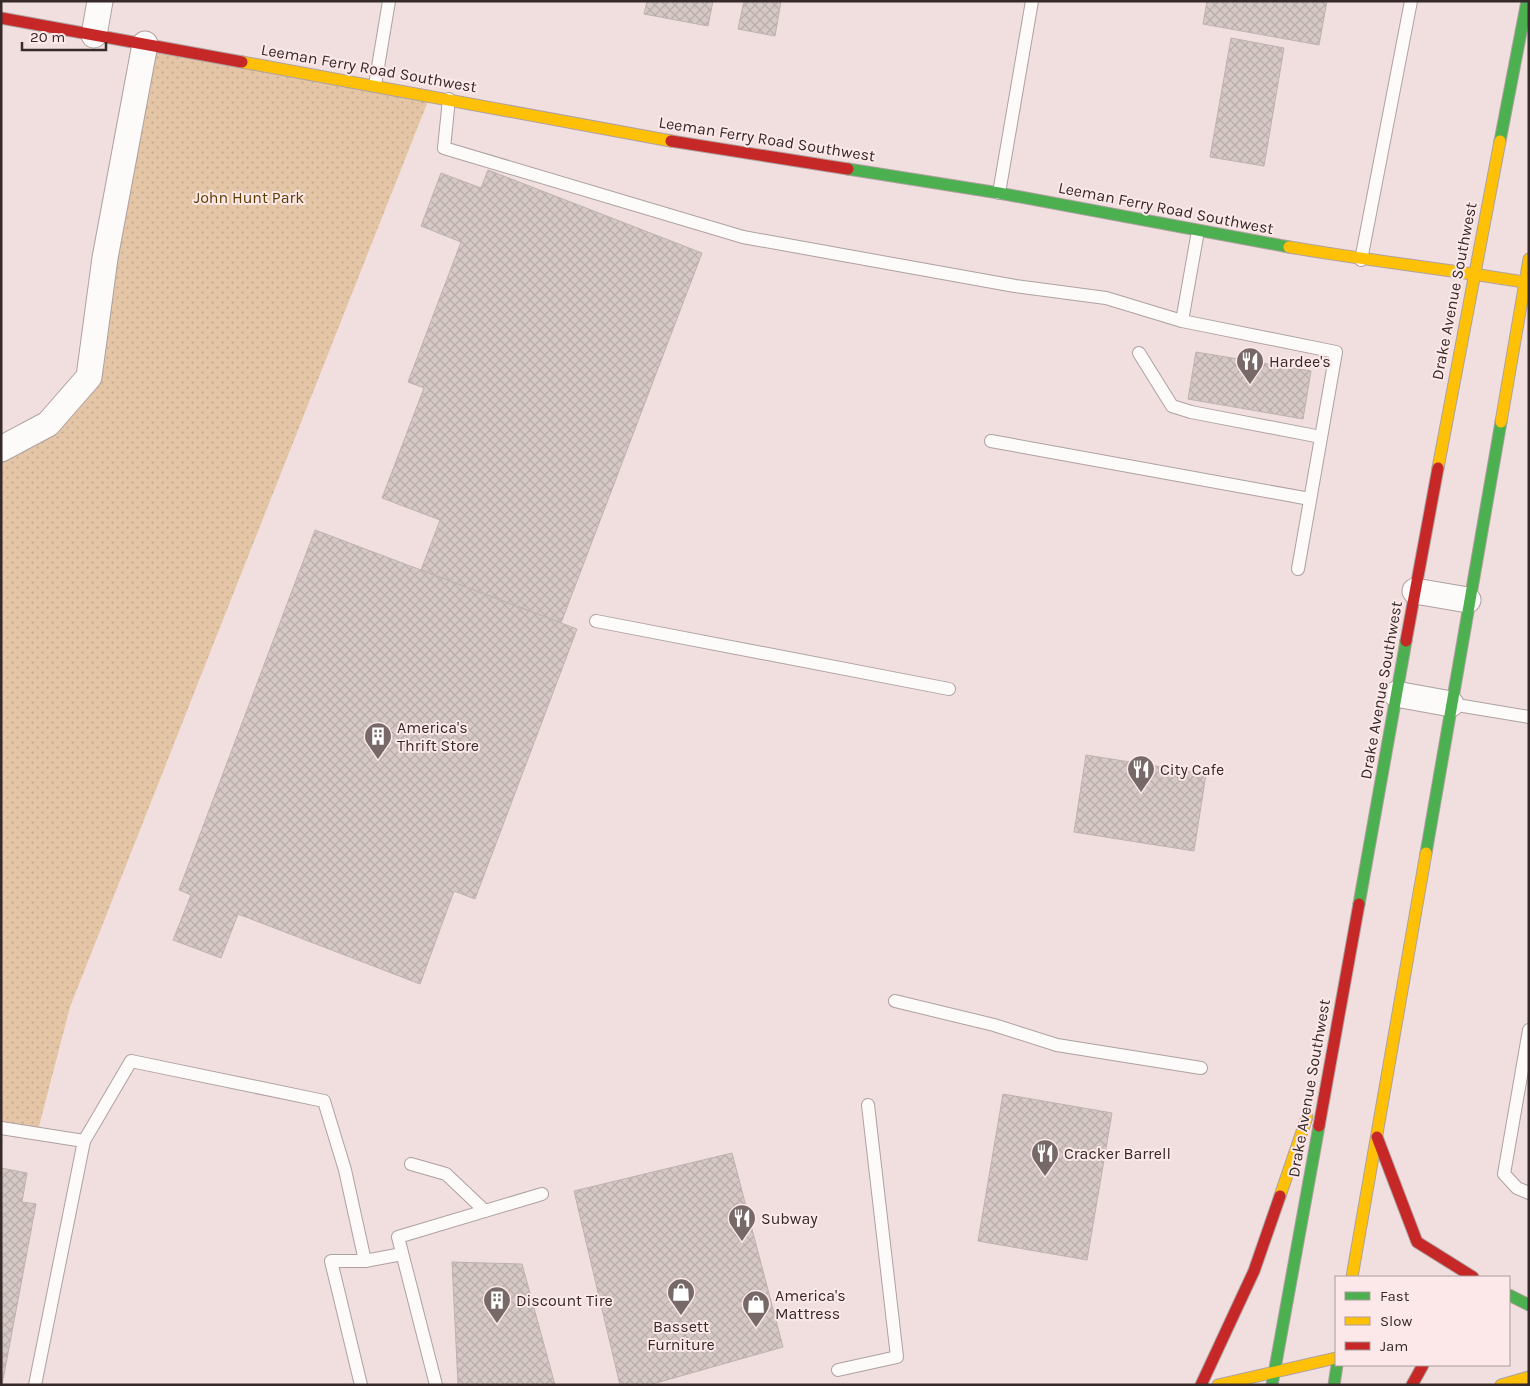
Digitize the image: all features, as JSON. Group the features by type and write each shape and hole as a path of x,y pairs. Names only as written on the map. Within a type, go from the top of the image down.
{"main road":[{"name":"Drake Avenue Southwest","path":"1272,1385 1396,694 1474,273 1527,1"},
{"name":"Leeman Ferry Road Southwest","path":"1,18 763,157 999,192 1198,231 1361,260 1474,273 1526,282"},
{"path":"1352,1276 1468,600 1529,259"},
{"path":"1201,1385 1254,1271 1337,1028"},
{"path":"1376,1136 1417,1242 1471,1276"},
{"path":"1510,1296 1529,1305"},
{"path":"1515,1313 1529,1310"},
{"path":"1218,1385 1335,1358"},
{"path":"1334,1385 1337,1366"},
{"path":"1412,1385 1422,1366"},
{"path":"1500,1385 1529,1377"}],"street":[{"path":"94,35 100,1"},
{"path":"1,449 48,424 90,377 105,258 145,44"},
{"path":"1415,591 1468,600"},
{"path":"1396,694 1451,704"}],"lane":[{"path":"374,85 389,1"},
{"path":"999,192 1032,1"},
{"path":"1361,260 1411,1"},
{"path":"450,99 444,148 743,237 1015,286 1106,298 1182,321 1336,352 1298,568"},
{"path":"1182,321 1198,231"},
{"path":"1139,353 1172,406 1191,412 1321,437"},
{"path":"991,440 1310,499"},
{"path":"596,621 949,689"},
{"path":"1451,704 1529,717"},
{"path":"895,1001 994,1025 1057,1045 1201,1068"},
{"path":"1529,1030 1504,1174 1517,1188 1529,1193"},
{"path":"35,1385 84,1141 131,1061 324,1101 349,1188 365,1261"},
{"path":"838,1370 897,1357 868,1105"},
{"path":"1,1128 84,1141"},
{"path":"410,1164 446,1174 485,1211"},
{"path":"436,1385 398,1237 542,1194"},
{"path":"361,1385 331,1261 365,1261 402,1254"}],"green space":[{"name":"John Hunt Park","path":"145,44 430,96 70,1007 37,1134 1,1128 1,449 89,377"}],"building":[{"path":"647,1 713,1 708,26 644,14"},
{"path":"744,1 781,1 775,36 738,29"},
{"path":"1207,1 1327,1 1319,45 1203,24"},
{"path":"1231,38 1284,48 1264,166 1210,157"},
{"path":"488,170 702,253 561,623 421,570 440,520 382,498 424,388 408,382 461,242 421,226 441,173 481,188"},
{"name":"Hardee's","path":"1196,352 1311,371 1303,419 1188,399"},
{"name":"America's Thrift Store","path":"315,530 577,629 475,899 454,891 420,984 238,914 221,958 173,940 191,895 179,890"},
{"name":"City Cafe","path":"1086,755 1206,774 1194,851 1074,832"},
{"name":"Cracker Barrell","path":"1003,1094 1112,1113 1087,1260 978,1241"},
{"path":"732,1153 783,1347 649,1385 620,1385 574,1191"},
{"path":"1,1168 27,1173 22,1202 36,1204 2,1385"},
{"name":"Discount Tire","path":"452,1262 522,1264 555,1385 458,1385"}],"traffic: fast":[{"path":"1500,141 1527,1"},
{"path":"848,169 999,193 1289,247"},
{"path":"1426,853 1501,422"},
{"path":"1359,904 1406,641"},
{"path":"1272,1385 1319,1126"},
{"path":"1510,1296 1529,1305"},
{"path":"1334,1385 1337,1366"}],"traffic: slow":[{"path":"242,62 671,141"},
{"path":"1438,468 1500,141"},
{"path":"1289,247 1529,283"},
{"path":"1501,422 1529,259"},
{"path":"1352,1276 1426,853"},
{"path":"1280,1196 1307,1117"},
{"path":"1218,1385 1335,1358"},
{"path":"1501,1385 1529,1377"}],"traffic: jam":[{"path":"1,18 242,62"},
{"path":"671,141 848,169"},
{"path":"1406,641 1438,468"},
{"path":"1319,1126 1359,904"},
{"path":"1377,1137 1417,1242 1471,1276"},
{"path":"1201,1385 1254,1271 1280,1196"},
{"path":"1412,1385 1422,1366"}],"place":[{"name":"Hardee's","path":"1250,385"},
{"name":"America's Thrift Store","path":"378,760"},
{"name":"City Cafe","path":"1141,793"},
{"name":"Cracker Barrell","path":"1045,1177"},
{"name":"Subway","path":"742,1242"},
{"name":"Bassett Furniture","path":"681,1316"},
{"name":"Discount Tire","path":"497,1324"},
{"name":"America's Mattress","path":"756,1328"}]}
